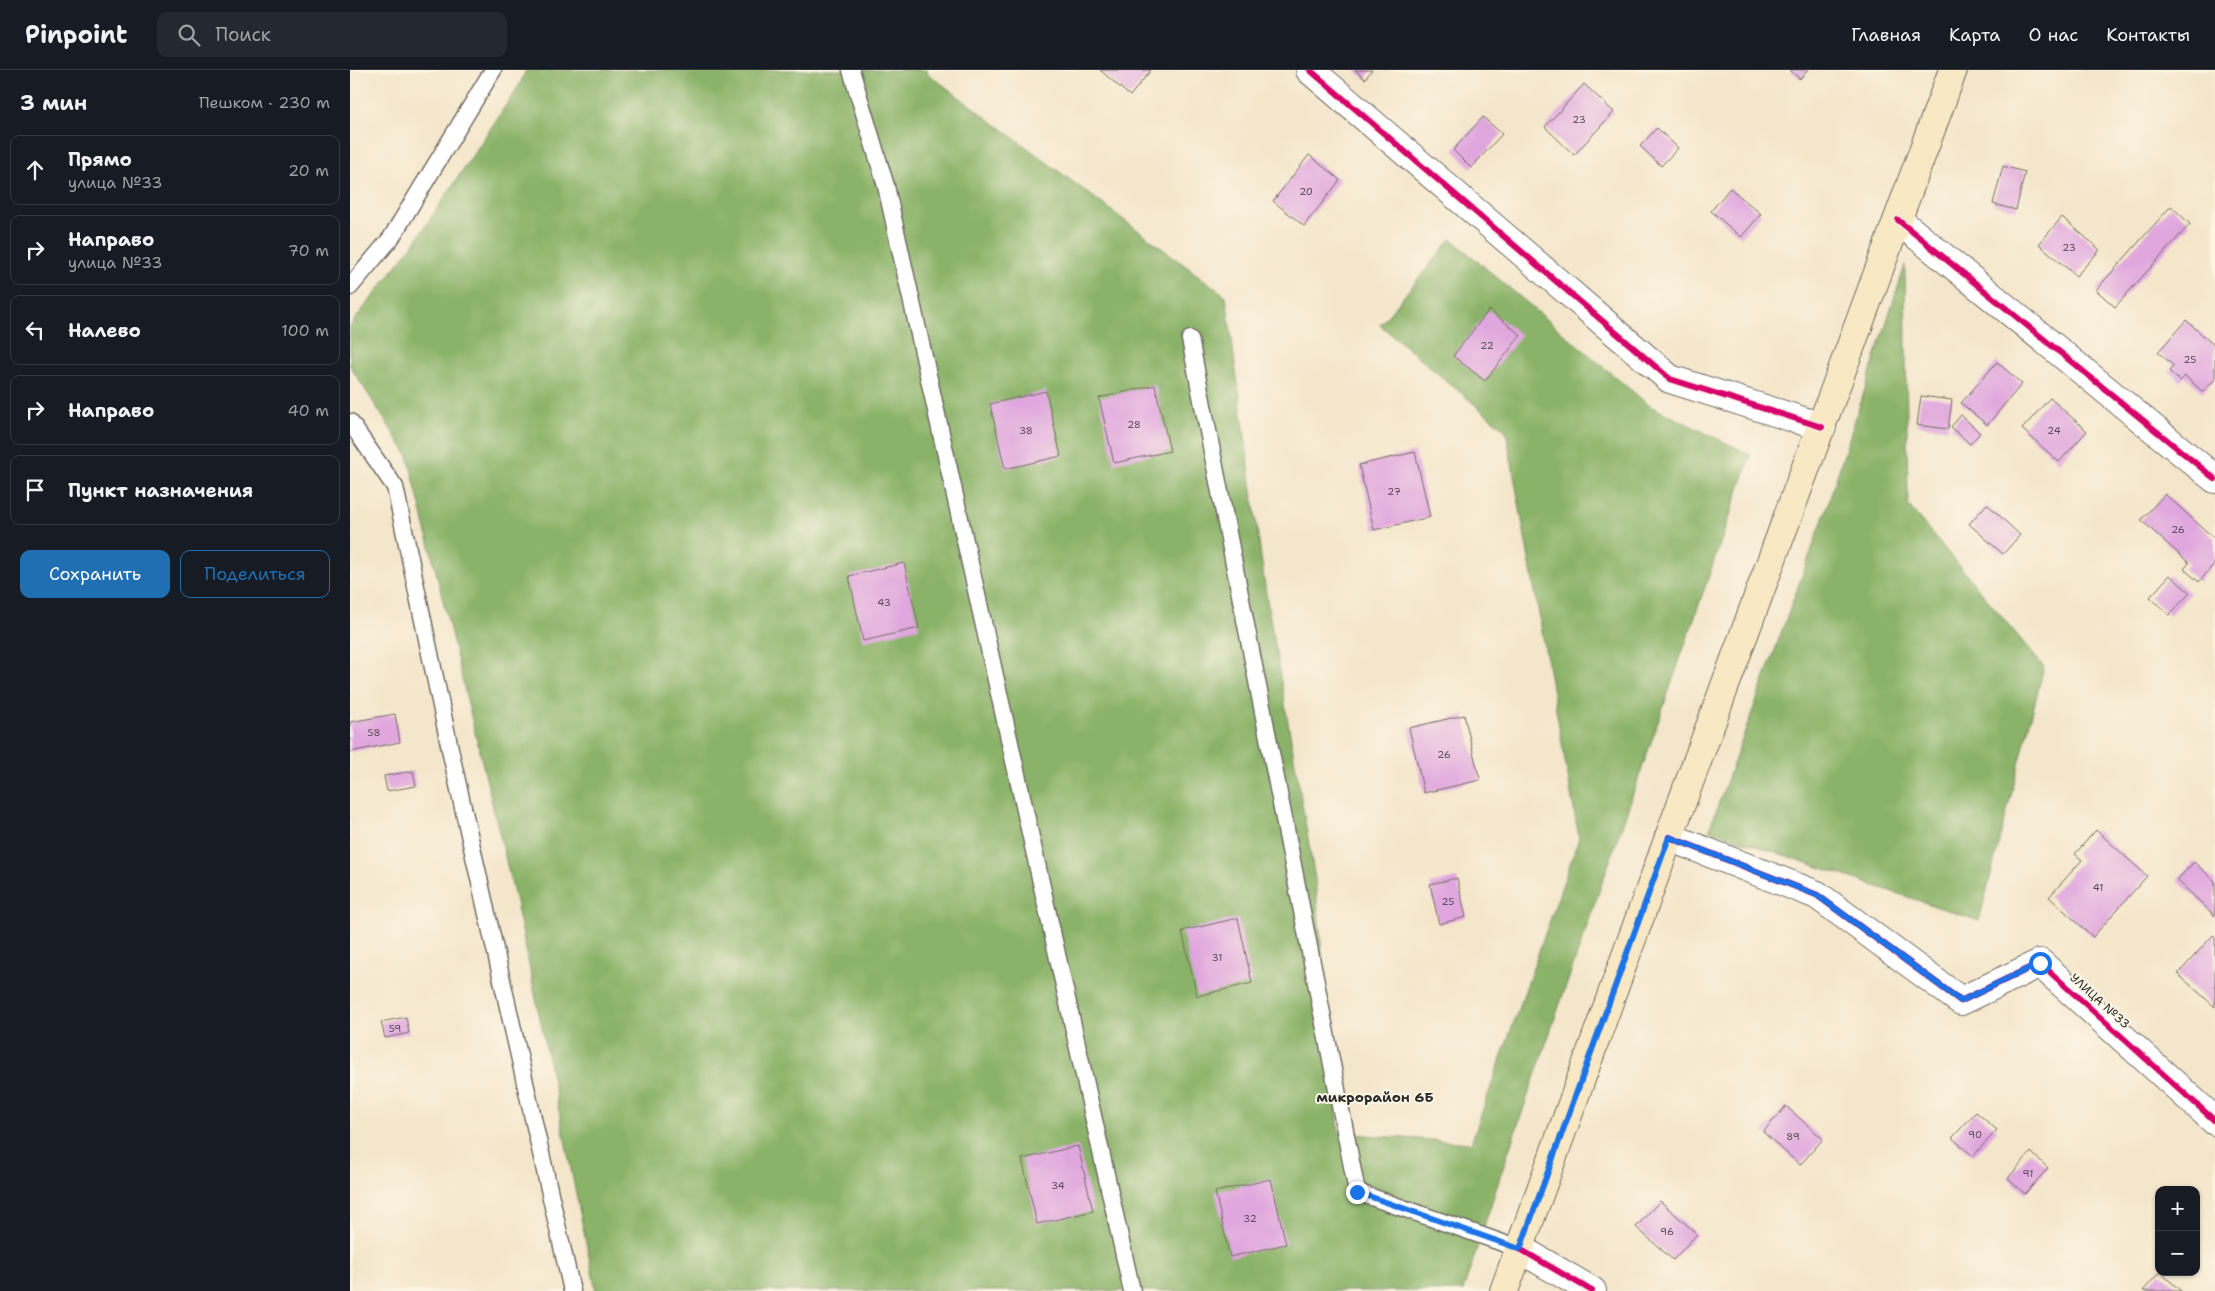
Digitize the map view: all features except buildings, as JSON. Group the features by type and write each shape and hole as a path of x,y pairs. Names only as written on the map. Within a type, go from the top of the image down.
{"main road":[{"path":"1504,1291 1669,837 1953,70"}],"street":[{"path":"1310,70 1670,379 1822,427"},
{"path":"1898,220 2215,479"},
{"name":"УЛИЦА №33","path":"1669,837 1817,895 1961,1001 2040,963 2215,1121"},
{"path":"1520,1249 1592,1291"}],"lane":[{"path":"350,287 391,238 493,70"},
{"path":"851,70 888,196 1132,1291"},
{"path":"1190,339 1357,1192 1520,1249"},
{"path":"350,422 395,488 453,763 572,1291"}],"green space":[{"path":"526,70 927,70 927,73 1226,296 1266,594 1315,879 1339,1133 1471,1143 1579,838 1506,431 1380,325 1451,239 1650,406 1751,455 1508,1153 1463,1291 596,1291 516,902 408,456 350,366 350,326 415,242 520,84"},
{"path":"1905,265 1908,505 2044,667 1979,921 1709,830 1825,513"}],"cycle path":[{"path":"1310,70 1670,379 1822,427"},
{"path":"1898,220 2215,479"},
{"path":"1669,837 1817,895 1961,1001 2040,963 2215,1121"},
{"path":"1520,1249 1592,1291"}],"district":[{"name":"микрорайон 6Б","path":"1375,1097"}],"route":[{"path":"1357,1192 1520,1249 1669,837 1817,895 1961,1001 2040,963"}]}
